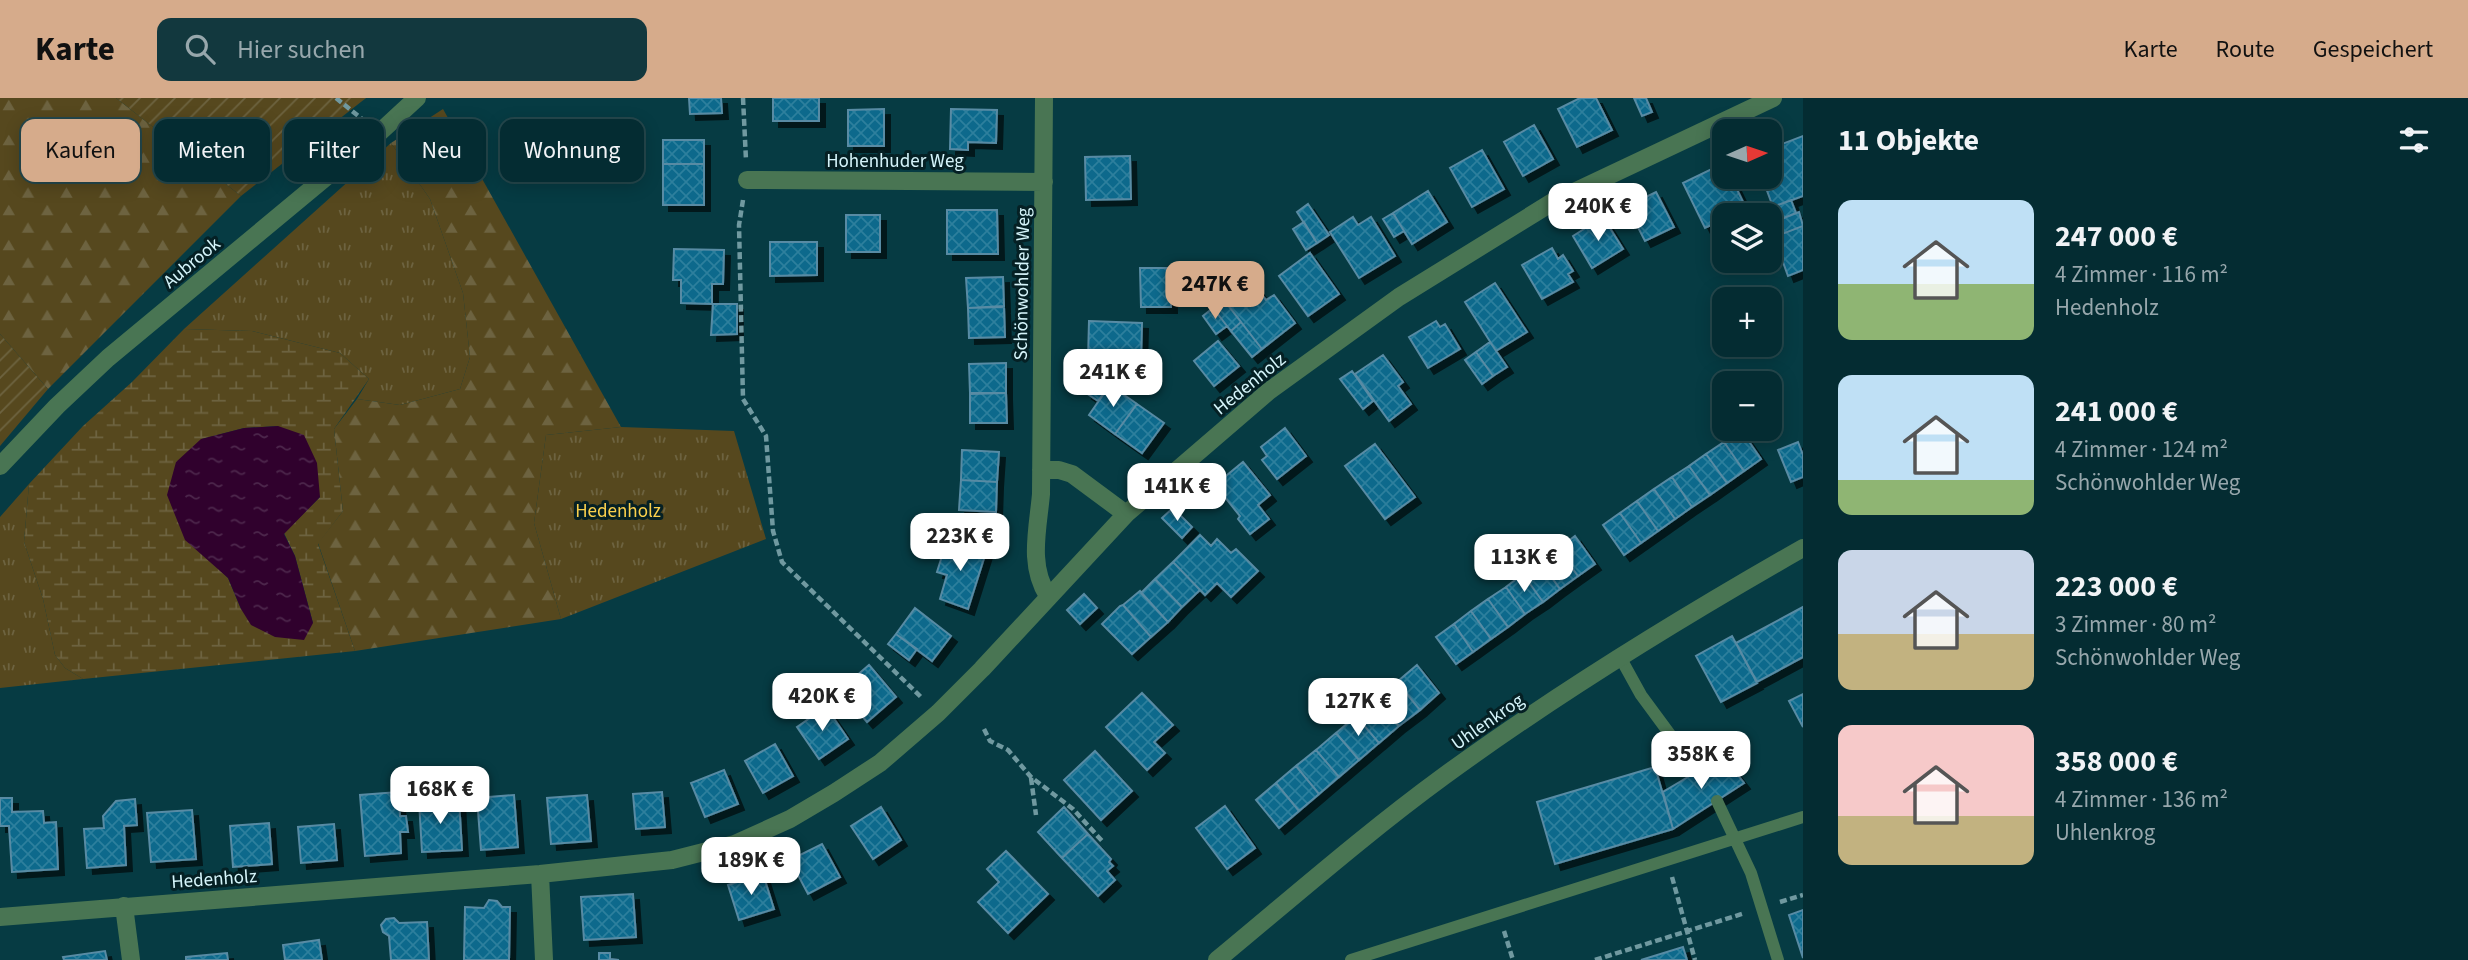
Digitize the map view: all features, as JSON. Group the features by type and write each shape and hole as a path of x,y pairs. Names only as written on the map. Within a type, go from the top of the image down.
{"street":[{"name":"Schönwohlder Weg","path":"1044,98 1041,470 1036,569 1048,596"},
{"name":"Hedenholz","path":"0,917 540,874 672,860 735,844 790,818 880,762 938,713 1126,514 1269,391 1398,297 1551,203 1773,98"},
{"name":"Aubrook","path":"384,128 413,99"},
{"name":"Hohenhuder Weg","path":"747,180 1044,182"},
{"name":"Aubrook","path":"0,466 57,406 108,358 320,182"},
{"path":"1041,470 1059,470 1072,474 1126,514"},
{"name":"Uhlenkrog","path":"1217,960 1443,777 1620,657 1803,548"},
{"path":"540,874 544,960"},
{"path":"124,906 131,960"}],"lane":[{"path":"1620,657 1641,695 1697,771"},
{"path":"1717,801 1751,873 1777,960"},
{"path":"1351,960 1803,817"}],"path":[{"path":"336,98 362,119"},
{"path":"743,98 745,138"},
{"path":"747,180 739,225 743,399 766,436 773,531 782,562 938,713"},
{"path":"984,729 990,741 1008,750 1031,777 1073,809 1103,842"},
{"path":"1031,777 1036,816"},
{"path":"1666,860 1695,960"},
{"path":"1595,960 1803,895"},
{"path":"1498,913 1513,960"}],"green space":[{"path":"0,98 116,98 154,128 154,182 223,182 241,196 48,389 0,334"},
{"path":"116,98 366,98 339,119 284,119 284,162 270,173 270,119 154,119 154,128"},
{"path":"443,109 449,119 428,119"},
{"path":"398,138 398,153 391,143"},
{"path":"391,143 398,153 398,182 418,182 430,199 463,293 470,357 460,389 400,405 357,399 369,379 340,353 252,331 184,329 348,182 384,182 384,149"},
{"path":"223,182 259,182 241,196"},
{"path":"418,182 484,182 621,427 546,435 534,523 561,619 355,651 318,543 343,511 334,429 357,399 400,405 460,389 470,357 463,293 430,199"},
{"path":"184,329 252,331 340,353 369,379 334,429 343,511 318,544 355,651 83,679 65,668 55,655 43,599 24,542 29,484 83,426 132,382","holes":["278,426 320,497 284,533 295,556 313,623 241,609 228,578 209,559 202,439 244,428"]},
{"path":"0,334 48,389 0,446"},
{"name":"Hedenholz","path":"621,427 734,431 766,539 561,619 534,523 546,435"},
{"path":"29,484 24,542 43,599 55,655 65,668 83,679 0,688 0,517"}],"water":[{"path":"278,426 304,435 317,463 320,497 284,534 295,556 313,623 304,640 275,637 251,625 228,578 185,540 167,495 176,462 201,439 244,428"}],"building":[{"path":"689,98 721,98 722,113 690,114"},
{"path":"773,98 819,98 819,121 773,121"},
{"path":"1580,98 1596,98 1612,130 1577,147 1558,109"},
{"path":"1634,98 1646,98 1652,112 1642,116"},
{"path":"884,109 884,146 848,146 848,110"},
{"path":"951,109 997,110 996,143 968,142 968,150 950,149"},
{"path":"1534,125 1553,159 1523,176 1504,142"},
{"path":"1803,136 1803,196 1782,204 1772,203 1766,189 1782,189 1782,144"},
{"path":"663,140 704,140 704,164 663,164"},
{"path":"1482,150 1504,189 1472,207 1450,168"},
{"path":"1130,156 1131,199 1086,200 1085,157"},
{"path":"663,164 704,164 704,205 663,205"},
{"path":"1712,169 1712,189 1737,189 1744,203 1712,203 1712,225 1705,228 1683,183"},
{"path":"1428,191 1447,222 1412,244 1393,213"},
{"path":"1656,192 1674,227 1645,241 1627,206"},
{"path":"1791,200 1796,213 1782,219 1782,203"},
{"path":"1308,204 1329,235 1317,243 1297,212"},
{"path":"947,210 997,210 998,254 947,254"},
{"path":"1799,212 1803,226 1782,234 1782,219"},
{"path":"1393,213 1404,231 1394,237 1383,219"},
{"path":"846,215 880,215 880,252 846,252"},
{"path":"1353,217 1358,225 1371,217 1395,256 1359,278 1330,232"},
{"path":"1603,217 1623,249 1592,268 1573,236"},
{"path":"1304,222 1317,243 1306,250 1293,229"},
{"path":"1803,226 1803,270 1788,276 1782,259 1782,234"},
{"path":"770,242 817,242 817,275 770,276"},
{"path":"1552,248 1558,259 1563,255 1573,271 1568,274 1573,282 1542,299 1522,265"},
{"path":"674,249 724,250 723,284 712,284 712,304 681,303 681,280 673,280"},
{"path":"1310,253 1339,294 1308,316 1279,276"},
{"path":"1140,268 1170,268 1171,307 1141,307"},
{"path":"1003,277 1004,306 968,308 966,278"},
{"path":"1495,283 1527,332 1496,351 1465,302"},
{"path":"1254,284 1266,300 1274,295 1295,323 1262,349 1227,304"},
{"path":"1224,300 1241,322 1231,331 1213,308"},
{"path":"713,304 737,304 737,334 711,335"},
{"path":"1004,307 1005,337 969,338 968,308"},
{"path":"1213,308 1227,326 1216,334 1203,316"},
{"path":"1089,321 1142,323 1141,361 1088,360"},
{"path":"1436,321 1440,327 1445,324 1460,349 1428,368 1409,337"},
{"path":"1241,322 1262,349 1252,357 1231,331"},
{"path":"1218,341 1239,366 1214,386 1194,361"},
{"path":"1490,342 1507,367 1493,376 1476,352"},
{"path":"1476,352 1493,376 1482,384 1465,360"},
{"path":"1383,355 1403,382 1398,386 1411,404 1389,421 1355,374"},
{"path":"1006,363 1006,393 970,393 969,364"},
{"path":"1352,371 1373,401 1363,409 1340,379"},
{"path":"1098,376 1110,385 1098,401 1086,393"},
{"path":"1110,385 1137,404 1115,434 1089,415"},
{"path":"1006,393 1007,423 970,423 970,394"},
{"path":"1137,404 1164,423 1142,453 1115,434"},
{"path":"1285,428 1306,456 1277,479 1262,460 1267,456 1261,447"},
{"path":"1749,441 1761,459 1744,471 1724,442"},
{"path":"1724,442 1744,471 1727,483 1706,454"},
{"path":"1798,442 1803,455 1803,477 1791,482 1778,450"},
{"path":"1375,444 1415,497 1385,519 1345,466"},
{"path":"962,450 999,452 997,482 961,480"},
{"path":"1706,454 1727,483 1710,495 1689,466"},
{"path":"1243,462 1270,495 1258,505 1269,519 1250,534 1238,519 1240,516 1215,485"},
{"path":"1689,466 1710,495 1692,507 1672,477"},
{"path":"1672,477 1692,507 1675,519 1654,489"},
{"path":"961,480 997,482 996,512 959,510"},
{"path":"1654,489 1675,519 1658,531 1637,501"},
{"path":"1637,501 1658,531 1641,543 1620,513"},
{"path":"1173,508 1192,527 1182,538 1162,518"},
{"path":"1620,513 1641,543 1624,555 1603,525"},
{"path":"917,521 938,522 938,539 916,538"},
{"path":"1200,535 1211,546 1217,539 1231,553 1236,549 1258,571 1231,597 1217,583 1205,595 1173,562"},
{"path":"1575,536 1595,564 1578,576 1558,549"},
{"path":"947,540 986,552 968,609 940,599 947,575 937,572"},
{"path":"1558,549 1578,576 1560,589 1540,561"},
{"path":"1540,561 1560,589 1543,602 1523,574"},
{"path":"1173,562 1200,590 1182,607 1155,579"},
{"path":"1523,574 1543,602 1525,614 1506,587"},
{"path":"1155,579 1182,607 1168,622 1141,593"},
{"path":"1506,587 1525,614 1508,627 1488,599"},
{"path":"1140,591 1168,622 1151,637 1123,605"},
{"path":"1084,594 1097,608 1080,624 1067,610"},
{"path":"1488,599 1508,627 1491,639 1471,611"},
{"path":"1123,605 1151,637 1132,654 1102,624"},
{"path":"1803,607 1803,657 1757,682 1736,643"},
{"path":"915,608 951,636 932,661 896,634"},
{"path":"1471,611 1491,639 1473,652 1454,624"},
{"path":"1454,624 1473,652 1456,664 1436,637"},
{"path":"896,634 917,649 909,660 888,644"},
{"path":"1732,636 1757,683 1721,702 1696,656"},
{"path":"869,665 896,697 867,722 840,690"},
{"path":"1417,665 1439,693 1420,710 1397,682"},
{"path":"1397,682 1420,710 1399,726 1376,699"},
{"path":"1142,693 1173,725 1154,742 1165,753 1147,770 1106,727"},
{"path":"1803,694 1803,727 1789,701"},
{"path":"1376,699 1399,726 1379,743 1356,716"},
{"path":"826,707 848,739 819,759 797,727"},
{"path":"1356,716 1379,743 1359,760 1336,733"},
{"path":"1336,733 1359,760 1339,777 1316,750"},
{"path":"775,744 793,776 763,793 745,761"},
{"path":"1316,750 1339,777 1319,794 1296,766"},
{"path":"1095,751 1132,791 1101,820 1064,780"},
{"path":"1723,756 1744,783 1673,829 1663,792"},
{"path":"1296,766 1319,794 1299,811 1276,783"},
{"path":"1655,767 1673,829 1555,864 1537,802"},
{"path":"724,770 738,804 705,817 691,783"},
{"path":"1276,783 1299,811 1279,828 1256,800"},
{"path":"398,792 400,816 406,816 408,832 400,832 401,853 365,856 360,795"},
{"path":"662,792 665,827 636,829 633,794"},
{"path":"514,795 518,847 481,850 477,798"},
{"path":"587,795 591,841 551,844 547,798"},
{"path":"0,798 12,798 12,812 43,811 44,823 56,822 58,869 12,872 9,826 0,826"},
{"path":"135,799 137,825 124,826 126,865 87,868 84,829 104,828 103,816 116,801"},
{"path":"459,799 462,850 422,852 419,801"},
{"path":"1225,806 1255,848 1227,869 1196,828"},
{"path":"881,807 901,840 873,859 851,826"},
{"path":"1064,807 1088,834 1062,858 1038,832"},
{"path":"192,810 196,859 151,862 147,813"},
{"path":"269,823 272,864 233,867 230,826"},
{"path":"334,824 337,860 301,863 298,827"},
{"path":"1088,834 1111,859 1109,862 1113,866 1107,871 1115,880 1098,896 1062,858"},
{"path":"822,844 840,877 808,894 790,860"},
{"path":"1006,851 1048,894 1008,933 978,902 999,882 987,869"},
{"path":"763,874 774,909 739,920 728,885"},
{"path":"633,894 636,937 584,940 581,897"},
{"path":"489,900 497,901 502,907 510,907 509,960 464,960 465,907 484,908"},
{"path":"1803,910 1803,958 1789,915"},
{"path":"394,918 399,923 427,922 429,960 391,960 389,936 383,932 381,925 386,919"},
{"path":"319,940 322,960 285,960 283,945"},
{"path":"1683,947 1687,960 1641,960"},
{"path":"105,951 107,960 64,960 63,957"},
{"path":"227,953 228,960 186,960 186,957"},
{"path":"599,953 610,953 610,959 619,960 599,960"}]}
